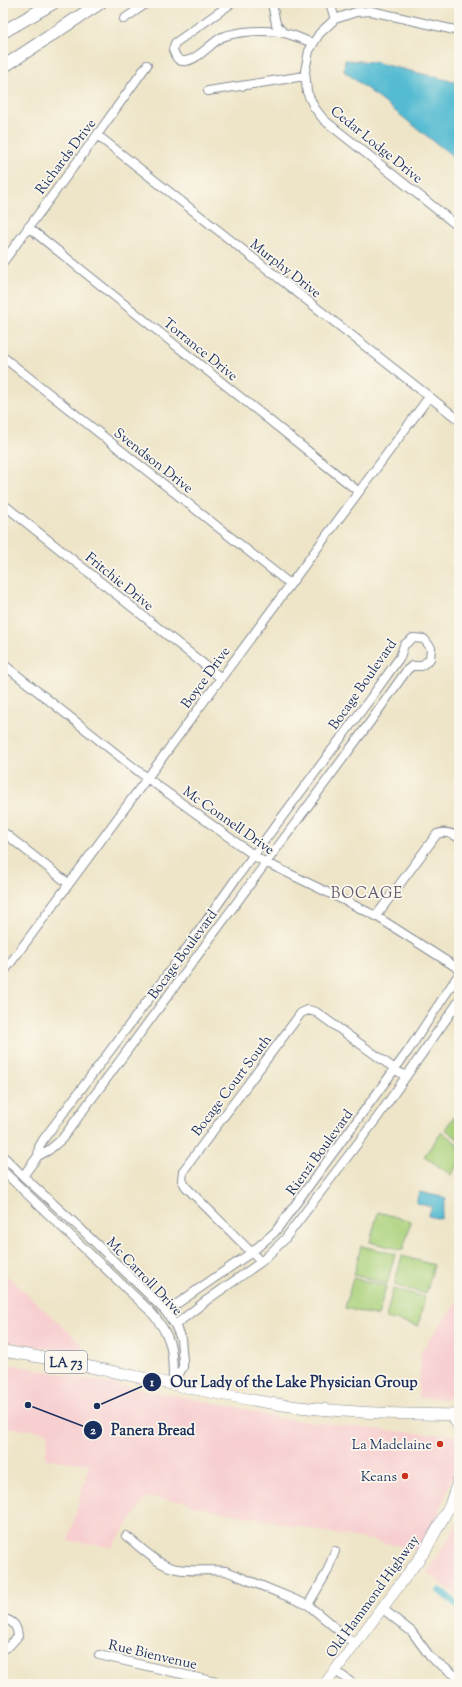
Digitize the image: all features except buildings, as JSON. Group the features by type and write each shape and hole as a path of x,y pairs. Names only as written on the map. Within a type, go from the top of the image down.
{"highway":[{"path":"3,32 54,3"},
{"path":"42,10 62,3"},
{"path":"3,68 100,3"}],"main road":[{"name":"LA 73","path":"3,1351 255,1400 312,1408 377,1414 456,1415"},
{"path":"456,1415 459,1427"},
{"name":"Old Hammond Highway","path":"325,1684 356,1645 425,1551 450,1505 459,1479"}],"street":[{"path":"124,19 147,3"},
{"path":"232,3 176,43 173,50 177,58 183,61 190,60 222,38 238,34 267,31 284,33 313,43 319,34 335,19 356,12 371,11 459,31"},
{"path":"272,3 276,24 284,33"},
{"path":"330,3 335,19"},
{"name":"Cedar Lodge Drive","path":"313,43 309,51 305,76 307,92 314,108 324,120 459,227"},
{"name":"Richards Drive","path":"3,262 97,136 147,65"},
{"path":"208,91 305,76"},
{"name":"Murphy Drive","path":"97,136 459,420"},
{"name":"Torrance Drive","path":"28,227 359,492"},
{"name":"Svendson Drive","path":"3,357 290,584"},
{"name":"Boyce Drive","path":"3,973 429,397"},
{"name":"Fritchie Drive","path":"3,504 221,678"},
{"name":"Bocage Boulevard","path":"23,1176 38,1156 43,1140 187,948 370,699 400,657 404,645 413,638 424,639 431,648 430,659 421,666 412,666 407,670 62,1139 49,1150 38,1156"},
{"name":"Mc Connell Drive","path":"3,664 147,778 254,856 376,916 459,969"},
{"path":"3,832 69,884"},
{"path":"376,916 437,834 441,832 453,833 459,838"},
{"name":"Rienzi Boulevard","path":"167,1313 171,1308 252,1252 275,1232 395,1069 459,974"},
{"name":"Rienzi Boulevard","path":"175,1325 261,1262 298,1225 377,1118 459,1001"},
{"name":"Bocage Court South","path":"252,1252 186,1187 182,1180 183,1171 301,1013 308,1010 316,1012 395,1069"},
{"path":"395,1069 406,1077"},
{"name":"Mc Carroll Drive","path":"3,1156 81,1229 167,1313 175,1325 181,1340 183,1361 183,1367 172,1384"},
{"name":"Mc Carroll Drive","path":"3,1171 150,1311 162,1325 172,1351 172,1384"},
{"path":"252,1252 261,1262"},
{"path":"126,1536 154,1558 176,1569 226,1571 308,1605 356,1645"},
{"path":"308,1605 327,1572 335,1551"},
{"path":"383,1609 412,1632 431,1658 459,1678"},
{"path":"3,1619 11,1621 15,1625 18,1630 18,1636 10,1645 3,1649"},
{"name":"Rue Bienvenue","path":"99,1655 224,1684"},
{"path":"336,1671 353,1684"}],"shaded area":[{"path":"3,1272 83,1345 82,1354 3,1341"},
{"path":"459,1299 459,1399 418,1398 421,1351"},
{"path":"3,1363 240,1408 279,1418 392,1431 459,1436 459,1459 425,1551 198,1507 187,1502 147,1497 112,1547 68,1541 89,1464 45,1459 48,1432 3,1427"},
{"path":"459,1519 459,1597 427,1573"}],"green space":[{"path":"459,1110 459,1140 445,1129"},
{"path":"442,1132 459,1145 459,1164 451,1175 424,1156"},
{"path":"378,1212 411,1221 403,1250 370,1242"},
{"path":"361,1246 395,1254 387,1284 354,1275"},
{"path":"402,1256 434,1265 426,1294 394,1285"},
{"path":"353,1278 386,1286 378,1316 345,1308"},
{"path":"393,1289 425,1297 418,1326 386,1318"}],"water":[{"path":"345,60 374,62 459,83 459,161 344,71"},
{"path":"419,1192 446,1198 441,1219 428,1216 432,1207 416,1203"}],"waterway":[{"path":"440,1591 459,1606"}],"place":[{"name":"Panera Bread","path":"28,1405"},
{"name":"Our Lady of the Lake Physician Group","path":"97,1406"},
{"name":"La Madelaine","path":"440,1444"},
{"name":"Keans","path":"405,1476"}],"district":[{"name":"BOCAGE","path":"367,893"}]}
